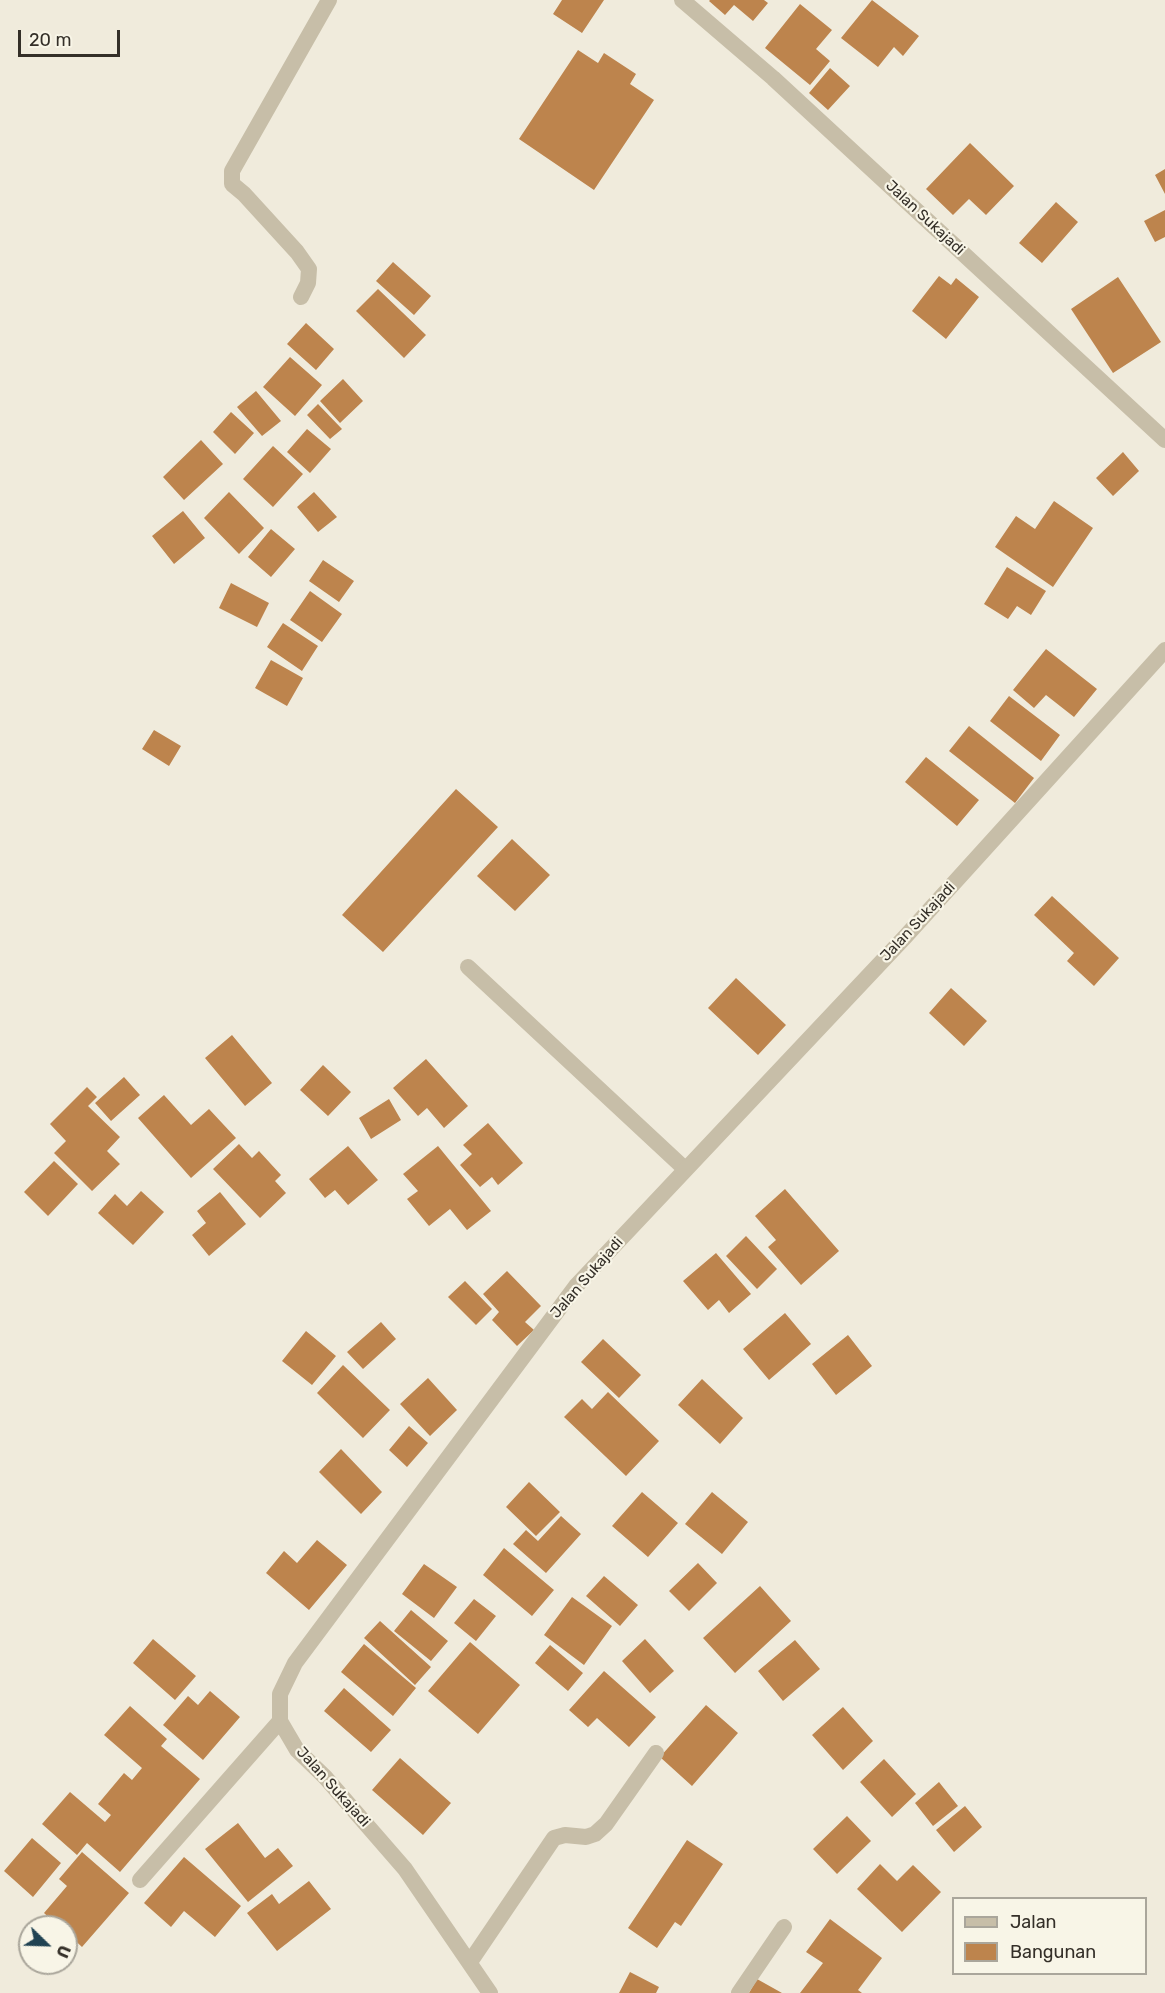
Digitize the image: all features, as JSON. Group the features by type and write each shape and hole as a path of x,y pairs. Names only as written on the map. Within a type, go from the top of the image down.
{"street":[{"path":"301,297 308,283 309,269 297,252 232,184 232,171 329,0"},
{"name":"Jalan Sukajadi","path":"682,0 773,78 1165,440"},
{"name":"Jalan Sukajadi","path":"490,1993 405,1869 325,1777 297,1750 280,1721 279,1694 295,1663 576,1286 905,937 1165,650"},
{"path":"468,967 686,1169"},
{"path":"140,1880 280,1721"},
{"path":"470,1962 554,1838 565,1834 586,1837 595,1834 606,1824 656,1753"},
{"path":"739,1993 783,1927"}],"building":[{"path":"562,0 604,0 582,33 553,14"},
{"path":"710,0 764,0 768,3 753,21 734,5 725,15"},
{"path":"872,0 919,36 903,56 894,47 878,67 841,38"},
{"path":"800,4 832,30 816,49 830,61 810,85 765,48"},
{"path":"578,50 598,63 604,53 636,74 630,84 654,100 594,190 519,139"},
{"path":"830,68 850,86 828,110 809,93"},
{"path":"970,143 1014,186 986,215 969,199 953,215 926,189"},
{"path":"1165,169 1165,194 1155,175"},
{"path":"1056,202 1078,222 1042,263 1019,243"},
{"path":"1165,210 1165,237 1155,242 1144,221"},
{"path":"393,262 431,296 414,315 376,281"},
{"path":"939,276 951,285 956,278 979,297 946,339 912,311"},
{"path":"1118,277 1161,342 1113,373 1071,309"},
{"path":"378,289 426,335 404,358 356,311"},
{"path":"306,323 334,349 316,370 287,344"},
{"path":"290,357 322,385 295,416 263,387"},
{"path":"343,379 363,401 340,423 320,401"},
{"path":"256,391 281,421 262,436 237,407"},
{"path":"318,404 342,429 330,439 307,415"},
{"path":"231,412 254,433 235,454 213,432"},
{"path":"307,429 331,449 310,473 287,452"},
{"path":"201,440 223,464 184,500 163,477"},
{"path":"273,446 303,474 273,507 243,479"},
{"path":"1123,452 1139,471 1113,496 1096,478"},
{"path":"229,492 264,528 239,554 204,518"},
{"path":"314,492 337,517 318,532 297,507"},
{"path":"1054,501 1093,528 1053,587 995,547 1016,516 1035,529"},
{"path":"183,511 205,538 174,564 152,536"},
{"path":"271,529 295,549 271,577 248,557"},
{"path":"323,560 354,581 339,602 309,581"},
{"path":"1007,567 1046,591 1031,615 1017,606 1008,619 984,604"},
{"path":"231,583 269,603 257,627 219,608"},
{"path":"310,591 342,614 322,642 290,620"},
{"path":"283,623 318,646 302,671 267,647"},
{"path":"1046,649 1097,689 1074,717 1046,695 1034,708 1013,690"},
{"path":"271,660 303,678 287,706 255,688"},
{"path":"1009,696 1060,735 1041,761 990,721"},
{"path":"969,726 1034,778 1015,803 949,751"},
{"path":"154,730 181,746 169,766 142,749"},
{"path":"926,757 979,800 957,826 905,782"},
{"path":"456,789 498,827 383,952 342,915"},
{"path":"512,839 550,875 515,911 477,876"},
{"path":"1052,896 1119,958 1094,986 1067,961 1074,953 1034,915"},
{"path":"736,978 786,1025 758,1055 708,1008"},
{"path":"951,988 987,1021 964,1046 929,1013"},
{"path":"232,1035 272,1083 245,1106 205,1058"},
{"path":"426,1059 468,1106 444,1128 427,1108 418,1116 393,1088"},
{"path":"323,1065 351,1092 328,1116 300,1090"},
{"path":"124,1077 140,1095 111,1121 95,1103"},
{"path":"87,1087 97,1097 88,1106 120,1137 107,1151 120,1164 92,1191 54,1153 66,1141 50,1124"},
{"path":"164,1095 191,1125 209,1109 236,1138 191,1178 138,1118"},
{"path":"389,1099 401,1120 371,1139 359,1118"},
{"path":"488,1123 523,1163 498,1185 492,1177 480,1187 460,1165 472,1154 463,1145"},
{"path":"239,1144 252,1158 259,1151 281,1175 275,1181 286,1193 260,1218 213,1169"},
{"path":"348,1146 378,1180 348,1205 335,1190 325,1198 309,1179"},
{"path":"438,1146 491,1211 467,1230 450,1209 429,1226 407,1199 418,1191 403,1174"},
{"path":"54,1161 78,1184 48,1216 24,1192"},
{"path":"785,1189 839,1251 801,1285 768,1247 776,1240 755,1216"},
{"path":"141,1191 164,1212 133,1245 98,1213 115,1194 127,1206"},
{"path":"220,1192 246,1224 209,1256 192,1235 206,1223 197,1211"},
{"path":"746,1236 777,1269 757,1289 726,1256"},
{"path":"716,1253 751,1294 729,1313 719,1300 708,1310 683,1281"},
{"path":"507,1271 541,1306 525,1322 534,1330 517,1346 492,1320 499,1312 483,1294"},
{"path":"465,1281 492,1309 476,1325 448,1297"},
{"path":"785,1313 811,1344 769,1380 743,1349"},
{"path":"381,1322 396,1339 363,1369 347,1352"},
{"path":"306,1331 336,1356 312,1385 282,1361"},
{"path":"848,1335 872,1366 836,1395 812,1364"},
{"path":"603,1339 641,1375 619,1398 581,1362"},
{"path":"343,1365 390,1410 363,1438 317,1393"},
{"path":"428,1378 457,1410 430,1436 400,1404"},
{"path":"702,1379 743,1418 720,1444 678,1405"},
{"path":"608,1392 659,1441 626,1476 564,1417 582,1399 592,1409"},
{"path":"409,1426 428,1443 407,1467 389,1450"},
{"path":"341,1449 382,1492 361,1514 319,1472"},
{"path":"529,1482 560,1512 536,1536 506,1507"},
{"path":"642,1492 678,1523 648,1557 612,1526"},
{"path":"712,1492 748,1522 722,1554 685,1524"},
{"path":"561,1516 581,1534 546,1573 513,1544 526,1530 538,1541"},
{"path":"317,1540 347,1565 309,1610 266,1573 284,1551 297,1563"},
{"path":"504,1548 554,1590 532,1616 483,1575"},
{"path":"698,1563 717,1583 689,1611 669,1591"},
{"path":"424,1564 457,1587 434,1618 402,1594"},
{"path":"604,1576 638,1605 620,1626 586,1596"},
{"path":"760,1586 791,1621 735,1673 703,1638"},
{"path":"572,1597 612,1626 584,1665 544,1635"},
{"path":"474,1599 496,1616 476,1641 454,1623"},
{"path":"411,1610 448,1641 431,1661 394,1631"},
{"path":"380,1621 431,1667 415,1685 364,1638"},
{"path":"153,1639 196,1676 175,1700 133,1663"},
{"path":"645,1639 674,1671 650,1693 622,1661"},
{"path":"795,1640 820,1669 783,1701 758,1671"},
{"path":"470,1642 520,1685 478,1734 428,1691"},
{"path":"364,1644 416,1688 393,1716 341,1672"},
{"path":"550,1645 583,1673 568,1691 535,1663"},
{"path":"604,1671 656,1717 629,1747 597,1718 588,1727 569,1710"},
{"path":"344,1688 391,1730 371,1752 324,1711"},
{"path":"210,1691 240,1717 203,1760 163,1725 188,1696 198,1705"},
{"path":"706,1705 738,1733 692,1786 660,1757"},
{"path":"130,1706 167,1739 161,1746 200,1779 120,1872 87,1843 77,1855 42,1824 70,1792 105,1822 111,1815 98,1804 124,1773 132,1780 142,1768 104,1735"},
{"path":"843,1707 873,1741 843,1770 812,1735"},
{"path":"400,1758 451,1803 423,1835 372,1790"},
{"path":"884,1759 916,1794 892,1817 860,1782"},
{"path":"939,1782 958,1806 933,1826 915,1803"},
{"path":"965,1806 982,1827 954,1852 936,1830"},
{"path":"847,1816 871,1841 837,1874 813,1849"},
{"path":"238,1823 265,1858 278,1848 293,1866 248,1902 205,1849"},
{"path":"32,1838 61,1863 33,1897 4,1871"},
{"path":"687,1840 723,1864 681,1926 675,1922 657,1948 628,1928"},
{"path":"82,1852 129,1893 82,1947 78,1943 78,1915 46,1915 44,1913 67,1886 59,1879"},
{"path":"184,1857 241,1906 215,1937 184,1911 171,1927 144,1903"},
{"path":"880,1864 897,1881 913,1865 941,1892 902,1932 857,1889"},
{"path":"309,1881 331,1909 277,1951 247,1913 272,1894 279,1904"},
{"path":"830,1919 882,1958 858,1990 862,1993 800,1993 823,1963 806,1952"},
{"path":"630,1972 659,1987 656,1993 619,1993"},
{"path":"757,1979 782,1993 749,1993"}]}
